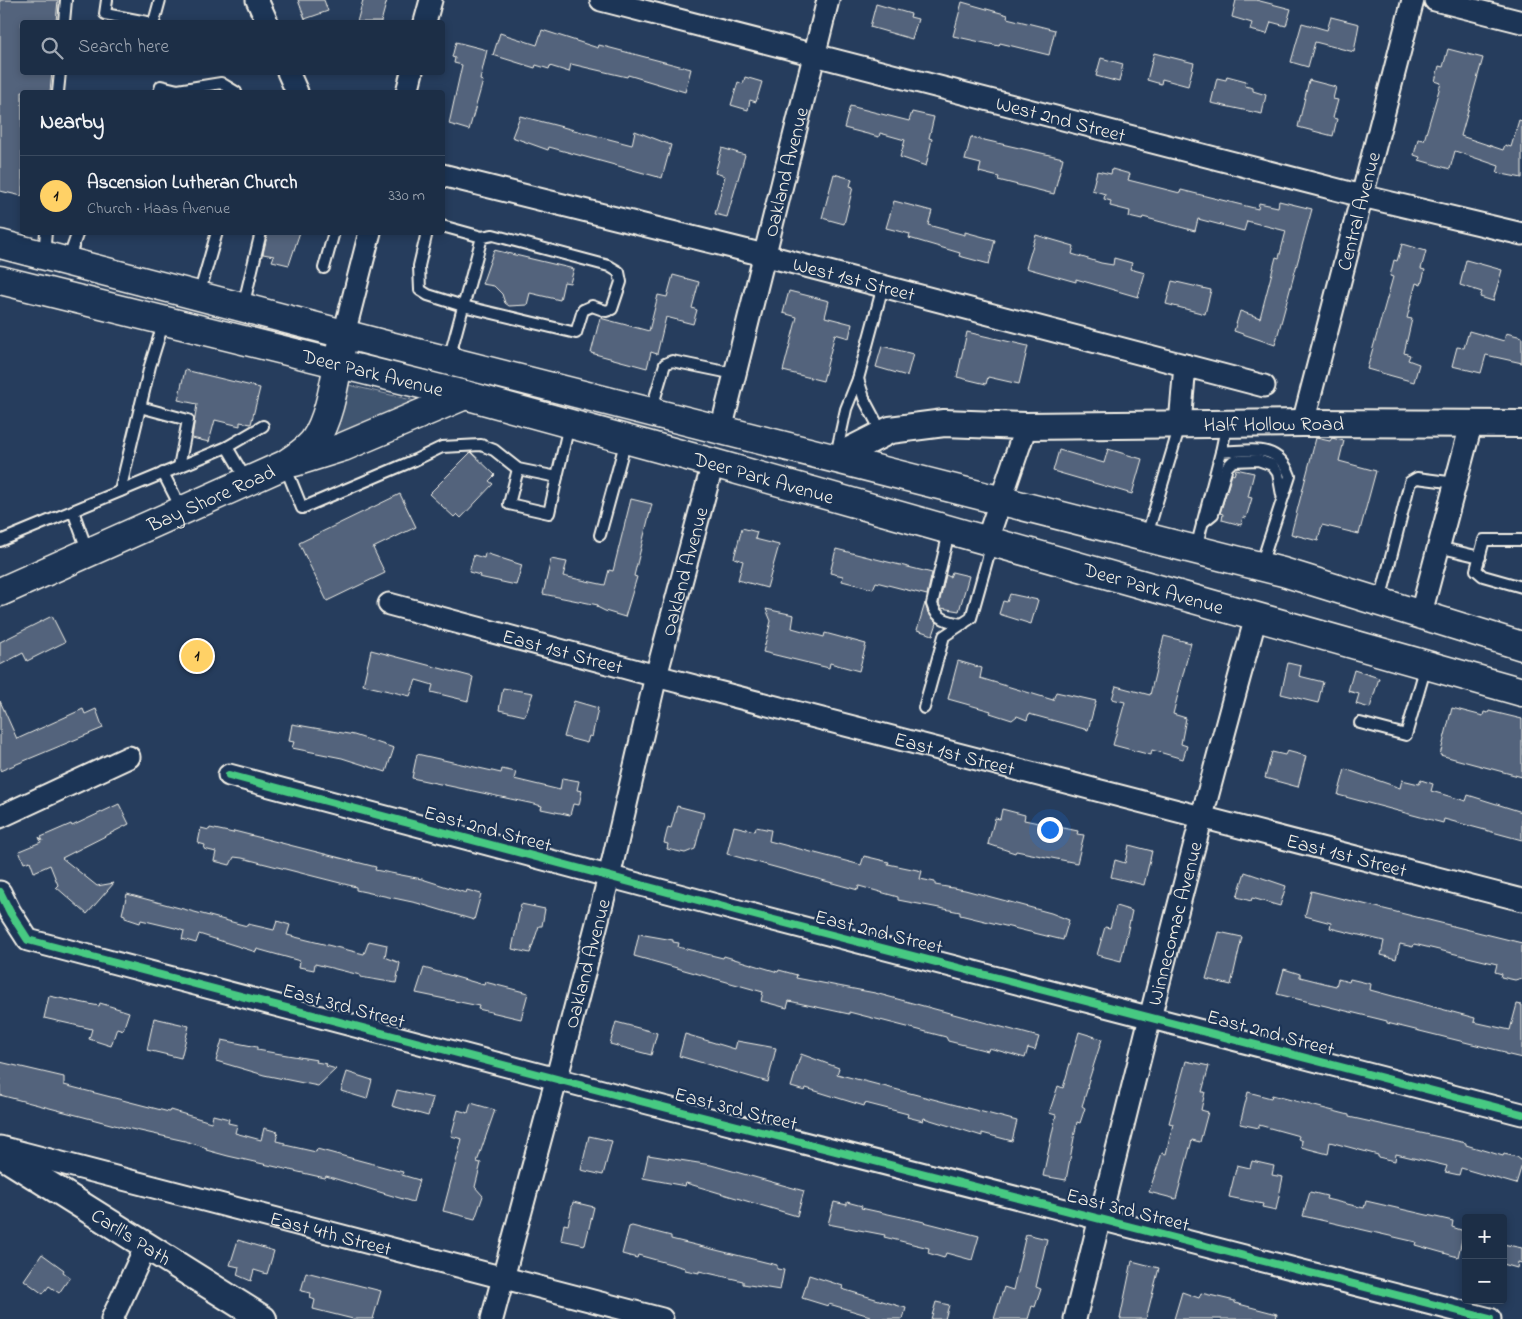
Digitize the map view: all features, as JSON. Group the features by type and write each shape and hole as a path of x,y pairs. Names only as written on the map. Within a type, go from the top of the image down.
{"main road":[{"name":"Deer Park Avenue","path":"0,244 53,250 243,308 1261,566 1421,613 1522,646"},
{"name":"Deer Park Avenue","path":"0,280 464,395 713,463 1522,692"},
{"name":"Bay Shore Road","path":"0,592 284,465 309,446 319,431 333,388 344,334"},
{"path":"284,465 343,447 464,395"}],"street":[{"path":"258,0 266,20"},
{"path":"427,20 432,0"},
{"name":"West 2nd Street","path":"601,0 1362,196 1522,234"},
{"name":"Oakland Avenue","path":"721,430 828,0"},
{"name":"Central Avenue","path":"1303,423 1412,0"},
{"path":"1435,0 1522,22"},
{"path":"289,75 296,90"},
{"path":"408,90 411,75"},
{"name":"West 1st Street","path":"445,176 764,255 1264,386"},
{"path":"344,334 369,235"},
{"path":"1180,424 1185,365"},
{"name":"Half Hollow Road","path":"835,458 890,430 944,423 1026,426 1227,423 1522,424"},
{"path":"1421,613 1471,425"},
{"path":"989,541 1000,500 1026,426"},
{"name":"Oakland Avenue","path":"492,1319 558,1077 609,877 656,676 713,463"},
{"name":"East 1st Street","path":"389,604 656,676 1522,900"},
{"name":"Winnecomac Avenue","path":"1075,1319 1202,817 1256,617"},
{"path":"0,817 129,757"},
{"name":"East 2nd Street","path":"229,775 609,877 1522,1114"},
{"name":"East 3rd Street","path":"0,892 28,940 558,1077 654,1104 1490,1319"},
{"name":"East 4th Street","path":"0,1147 662,1319"},
{"name":"Carll's Path","path":"0,1154 263,1319"},
{"path":"112,1319 146,1246"}],"lane":[{"path":"64,20 66,0"},
{"path":"107,0 105,14 136,20"},
{"path":"155,20 160,0"},
{"path":"58,90 60,75"},
{"path":"160,89 178,90 221,84 232,90"},
{"path":"426,235 419,266 420,290 428,295 463,306 576,333 583,310 592,306 606,311 612,309 621,282 618,272 609,266 493,235 482,237 445,227"},
{"path":"53,250 74,235"},
{"path":"199,296 216,235"},
{"path":"243,308 260,235"},
{"path":"324,268 333,235"},
{"path":"448,360 482,237"},
{"path":"835,458 846,408 858,379 883,286"},
{"path":"120,491 140,406 164,320"},
{"path":"651,412 665,364 672,361 735,374"},
{"path":"858,379 865,401 882,434"},
{"path":"140,406 188,420 179,467"},
{"path":"1196,549 1227,423"},
{"path":"518,469 509,504 549,513 569,424"},
{"path":"1147,537 1180,424"},
{"path":"0,540 227,447 263,426"},
{"path":"600,535 626,439"},
{"path":"284,465 302,508 442,447 482,445 494,450 518,469 557,477"},
{"path":"227,447 247,482"},
{"path":"1221,452 1268,451 1279,457 1286,464 1290,476 1261,566"},
{"path":"1202,523 1213,514 1227,467 1233,461 1258,460 1272,465 1278,473 1283,499"},
{"path":"163,474 182,510"},
{"path":"1380,601 1410,482 1417,478 1456,483"},
{"path":"73,510 88,552"},
{"path":"950,530 932,604 934,612 940,617 950,622 963,624"},
{"path":"1522,540 1484,540 1476,570 1482,576 1522,587"},
{"path":"924,708 944,636 970,618 989,541"},
{"path":"1438,547 1480,557"},
{"path":"1360,723 1406,735 1427,665"}],"shaded area":[{"path":"349,385 420,402 331,441"}],"building":[{"path":"0,0 58,0 56,20 20,20 20,75 52,75 50,90 20,90 20,196 0,191"},
{"path":"298,0 324,0 328,11 305,19"},
{"path":"363,0 387,0 382,20 358,20"},
{"path":"1236,0 1256,0 1291,9 1286,26 1271,22 1267,34 1250,30 1252,23 1232,17"},
{"path":"962,2 1008,15 1007,18 1055,30 1049,55 1000,43 999,46 953,36"},
{"path":"876,4 911,14 910,17 918,19 912,39 870,27"},
{"path":"1331,17 1359,24 1354,52 1315,42 1308,67 1291,62 1302,23 1327,30"},
{"path":"542,30 598,48 599,45 691,69 685,92 628,75 627,77 571,64 569,72 550,66 549,69 536,65 535,68 493,55 500,33 537,45"},
{"path":"456,42 487,50 480,80 483,81 469,130 449,124 462,65 454,63 455,58 452,57"},
{"path":"1448,49 1483,58 1461,136 1503,150 1505,145 1511,147 1519,120 1522,121 1522,178 1497,173 1499,166 1455,151 1450,169 1419,160 1420,157 1414,155 1418,139 1424,140 1425,137 1441,83 1435,81 1439,66 1443,67"},
{"path":"1154,53 1194,63 1188,86 1162,79 1161,84 1147,80"},
{"path":"1101,58 1123,64 1119,82 1096,76"},
{"path":"1227,76 1246,81 1245,86 1266,95 1262,114 1211,103 1217,78 1226,80"},
{"path":"745,77 762,82 756,102 750,100 748,110 731,105 738,82 743,84"},
{"path":"1309,80 1336,87 1333,99 1338,100 1333,118 1337,119 1333,136 1298,127"},
{"path":"850,106 909,121 912,112 934,117 929,138 932,139 926,166 900,157 905,140 880,133 879,137 844,128"},
{"path":"520,116 632,145 635,131 671,145 662,178 549,147 548,150 512,137"},
{"path":"971,137 1063,158 1054,194 998,180 999,177 979,172 981,164 965,160"},
{"path":"722,148 745,155 727,217 715,214 725,176 715,173"},
{"path":"1112,169 1130,174 1128,180 1180,193 1181,190 1258,209 1259,203 1278,207 1279,201 1312,209 1275,345 1234,331 1240,311 1260,318 1276,257 1279,258 1286,231 1247,221 1244,231 1198,219 1195,231 1143,217 1142,220 1129,217 1130,211 1110,206 1111,201 1104,199 1105,194 1092,190 1097,171 1111,174"},
{"path":"834,174 852,179 850,186 853,187 844,224 822,218"},
{"path":"894,201 932,211 928,225 965,235 965,232 995,240 989,264 959,256 960,253 909,238 910,234 886,228"},
{"path":"267,235 299,235 289,265 272,261 274,256 263,254"},
{"path":"1036,235 1074,246 1072,254 1101,263 1113,265 1114,258 1132,263 1130,269 1145,273 1138,297 1076,279 1076,282 1026,268"},
{"path":"1402,244 1426,251 1421,269 1425,270 1421,285 1416,283 1407,318 1412,319 1404,353 1410,355 1408,360 1419,364 1414,382 1367,369 1393,277 1390,276 1394,260 1397,261"},
{"path":"494,250 574,269 570,283 564,282 560,300 530,293 527,305 509,306 505,303 502,294 494,286 482,284"},
{"path":"1466,260 1502,270 1493,301 1480,297 1482,292 1460,285"},
{"path":"673,275 699,282 692,308 697,310 693,324 666,317 657,354 651,352 647,368 591,353 600,318 649,331 658,295 667,297"},
{"path":"1172,281 1211,290 1205,314 1166,304"},
{"path":"789,291 829,301 825,317 852,324 849,338 835,334 823,381 783,371 797,317 783,313"},
{"path":"1469,331 1504,341 1506,333 1522,337 1522,363 1486,355 1481,373 1452,366 1457,347 1464,348"},
{"path":"967,332 1028,346 1019,384 988,377 986,384 957,377"},
{"path":"882,346 913,354 907,376 876,367"},
{"path":"185,370 260,388 251,424 240,422 240,426 215,420 209,442 192,438 197,404 178,400"},
{"path":"1316,438 1330,441 1332,438 1344,441 1339,461 1376,471 1359,534 1322,525 1318,541 1291,534"},
{"path":"1108,449 1142,459 1132,494 1053,471 1059,450 1104,463"},
{"path":"471,452 495,475 489,481 493,484 461,518 457,514 454,517 429,494"},
{"path":"1236,469 1254,473 1248,497 1252,498 1246,518 1243,517 1241,525 1222,520 1223,514 1220,513 1232,474 1234,475"},
{"path":"400,494 416,527 373,548 385,573 327,601 299,543"},
{"path":"631,499 652,504 634,576 637,577 625,617 605,611 597,607 598,605 543,594 551,559 567,562 563,576 605,585 609,570 613,571"},
{"path":"742,528 757,532 755,539 779,545 767,588 738,580 743,561 734,558"},
{"path":"836,549 932,573 927,595 876,582 873,589 842,581 843,576 830,573"},
{"path":"485,553 522,565 516,585 479,577 480,575 469,572 474,555 484,558"},
{"path":"952,572 969,576 959,611 941,608 939,604 946,575 950,577"},
{"path":"1010,594 1038,600 1031,624 999,614 1003,601 1007,602"},
{"path":"925,603 928,613 937,623 933,635 917,630"},
{"path":"766,609 794,615 792,628 824,637 825,633 866,644 859,671 830,663 829,668 763,652 771,621"},
{"path":"52,616 65,642 27,661 23,653 0,665 0,642"},
{"path":"1164,636 1191,643 1173,714 1186,718 1181,744 1187,746 1183,759 1152,750 1151,755 1113,745 1125,702 1112,699 1116,686 1150,695"},
{"path":"371,650 473,677 468,701 431,692 433,685 416,680 410,696 363,685"},
{"path":"958,661 982,668 980,678 1053,700 1056,692 1096,701 1088,730 1029,714 1027,720 1017,716 1012,720 990,713 991,711 948,699"},
{"path":"1288,663 1301,666 1299,676 1323,682 1318,703 1281,694"},
{"path":"1354,670 1379,678 1370,708 1356,704 1359,694 1348,691"},
{"path":"503,688 533,693 525,716 499,710"},
{"path":"0,701 17,739 83,709 85,714 96,709 103,728 0,771"},
{"path":"574,701 598,708 592,737 589,736 587,743 564,737"},
{"path":"1452,708 1483,716 1484,712 1488,713 1489,711 1522,719 1522,777 1440,755"},
{"path":"292,724 354,735 394,748 386,772 342,758 292,748 294,742 289,741"},
{"path":"1287,751 1306,756 1298,787 1265,778 1272,752 1285,755"},
{"path":"417,754 501,773 502,769 516,772 514,779 560,790 562,778 579,781 577,790 582,791 579,805 573,804 570,815 541,809 542,806 534,804 412,778"},
{"path":"1345,769 1400,788 1402,780 1419,784 1421,780 1433,784 1431,791 1466,801 1468,795 1522,812 1522,840 1444,819 1443,823 1338,795"},
{"path":"119,804 129,824 62,858 97,886 114,883 87,914 56,887 58,885 50,865 34,872 30,861 24,863 19,851 41,842 39,837 43,841 41,837 71,824 72,826"},
{"path":"677,806 704,813 695,849 685,853 667,849 668,844 664,843 668,827 671,828"},
{"path":"1002,809 1025,815 1024,820 1078,831 1077,834 1084,835 1077,863 1016,851 1015,853 988,844 995,818 1000,819"},
{"path":"734,826 755,831 756,827 771,830 769,841 861,865 864,856 889,862 888,864 922,871 920,879 935,882 935,885 965,890 1051,913 1069,920 1063,940 960,915 960,912 898,900 898,897 859,886 858,890 727,854"},
{"path":"201,828 233,833 234,831 376,867 375,870 422,879 466,893 467,890 481,894 474,920 417,903 356,890 356,887 242,858 234,857 230,865 214,861 216,852 204,849 205,845 198,843"},
{"path":"1129,845 1152,851 1144,885 1111,877 1115,860 1125,863"},
{"path":"1245,872 1286,886 1280,906 1252,898 1251,901 1237,897"},
{"path":"1311,891 1522,943 1522,978 1515,980 1501,977 1502,974 1495,972 1497,964 1414,944 1413,947 1400,944 1396,959 1381,955 1384,941 1330,928 1331,923 1305,916"},
{"path":"127,894 247,926 248,924 274,930 277,921 290,925 287,935 364,954 369,941 387,945 385,957 400,963 396,983 360,977 360,975 315,964 314,970 299,967 300,961 257,949 256,952 199,934 196,943 182,939 184,931 141,920 140,923 125,918 125,915 122,914"},
{"path":"521,904 545,909 542,926 539,926 530,953 512,949"},
{"path":"1116,906 1132,911 1121,961 1097,955 1105,927 1110,928"},
{"path":"1219,932 1242,937 1231,985 1206,979"},
{"path":"639,934 673,940 673,942 679,943 678,947 723,958 724,956 778,972 779,970 797,975 796,978 875,993 1039,1037 1035,1050 1028,1048 1025,1058 989,1048 988,1051 948,1041 946,1037 849,1012 849,1014 789,1001 787,1008 761,1001 763,992 634,956"},
{"path":"424,968 484,985 485,982 528,993 521,1019 478,1009 479,1006 416,993"},
{"path":"1284,969 1300,974 1300,977 1336,986 1338,979 1349,982 1350,979 1371,984 1370,990 1475,1018 1474,1022 1510,1030 1517,1004 1522,1005 1522,1058 1505,1054 1505,1052 1387,1023 1387,1021 1277,994"},
{"path":"49,996 99,1006 100,1003 129,1012 123,1030 117,1028 111,1046 89,1039 92,1029 44,1018"},
{"path":"154,1018 189,1026 181,1058 147,1050"},
{"path":"616,1022 657,1033 651,1055 610,1044"},
{"path":"1079,1032 1102,1039 1082,1106 1085,1108 1080,1123 1077,1122 1066,1180 1043,1176 1056,1115 1049,1113 1058,1086 1063,1088"},
{"path":"685,1034 735,1049 737,1041 776,1048 768,1082 679,1056"},
{"path":"222,1040 257,1047 257,1050 317,1060 316,1062 327,1064 326,1066 336,1069 318,1086 264,1075 216,1061"},
{"path":"801,1054 839,1068 837,1074 1017,1121 1012,1141 982,1133 982,1136 924,1118 923,1121 907,1117 908,1114 865,1103 864,1106 806,1088 805,1091 791,1087"},
{"path":"1186,1061 1209,1066 1202,1092 1205,1092 1201,1110 1208,1112 1200,1142 1192,1140 1176,1199 1149,1192 1162,1153 1166,1154 1173,1124 1169,1123"},
{"path":"0,1062 64,1077 64,1085 169,1112 170,1110 211,1122 213,1115 229,1119 228,1123 237,1125 235,1133 261,1140 264,1128 278,1132 276,1141 285,1143 285,1145 316,1152 317,1149 403,1172 402,1175 419,1180 413,1202 326,1176 325,1178 228,1156 206,1150 207,1148 185,1141 122,1127 0,1095"},
{"path":"347,1072 372,1080 367,1099 341,1091"},
{"path":"397,1090 433,1098 428,1116 392,1106"},
{"path":"1248,1092 1271,1098 1272,1095 1349,1115 1349,1117 1466,1143 1466,1145 1503,1156 1504,1154 1517,1157 1522,1161 1522,1165 1516,1184 1461,1168 1459,1175 1445,1172 1447,1166 1396,1154 1395,1161 1330,1142 1328,1154 1301,1147 1302,1141 1298,1139 1299,1136 1259,1125 1259,1128 1240,1124"},
{"path":"471,1103 495,1110 477,1162 481,1163 475,1187 483,1196 475,1219 443,1211 462,1139 451,1136 458,1110 468,1113"},
{"path":"589,1136 612,1141 603,1175 581,1170"},
{"path":"648,1155 711,1165 804,1191 797,1216 686,1183 685,1186 643,1178"},
{"path":"1252,1161 1274,1166 1272,1175 1283,1177 1276,1210 1262,1207 1263,1204 1229,1197 1237,1165 1250,1168"},
{"path":"1310,1192 1327,1196 1326,1199 1364,1208 1366,1201 1453,1221 1452,1227 1462,1230 1462,1240 1458,1257 1415,1245 1416,1242 1303,1216"},
{"path":"573,1202 594,1207 585,1245 561,1240 564,1224 568,1225"},
{"path":"834,1202 847,1205 847,1202 862,1206 861,1208 979,1236 972,1260 946,1253 944,1258 928,1253 929,1248 884,1237 885,1235 828,1224"},
{"path":"632,1226 671,1236 671,1239 777,1265 777,1269 784,1270 780,1290 743,1284 743,1281 699,1271 699,1273 685,1270 685,1268 638,1255 637,1258 622,1254 629,1227"},
{"path":"1026,1234 1047,1239 1036,1287 1041,1289 1035,1307 1032,1306 1028,1319 994,1319 1004,1287 1013,1290"},
{"path":"238,1240 274,1251 267,1274 254,1270 251,1281 237,1275 239,1267 230,1265"},
{"path":"1507,1245 1522,1248 1522,1263 1518,1262 1517,1268 1507,1265"},
{"path":"42,1254 64,1270 63,1272 70,1277 59,1293 49,1286 43,1294 24,1280"},
{"path":"1132,1261 1159,1268 1146,1319 1120,1319"},
{"path":"306,1272 381,1291 373,1319 353,1319 313,1309 315,1300 310,1298 311,1293 301,1291"},
{"path":"809,1275 843,1286 842,1289 906,1308 903,1319 869,1319 870,1316 802,1298"},
{"path":"1182,1292 1199,1298 1201,1293 1235,1301 1235,1303 1277,1314 1276,1319 1174,1319"},
{"path":"936,1302 949,1305 945,1319 931,1319"}],"cycle path":[{"path":"229,775 735,910 1522,1114"},
{"path":"0,892 28,940 644,1102 1490,1319"}],"place":[{"name":"Ascension Lutheran Church","path":"197,656"}]}
